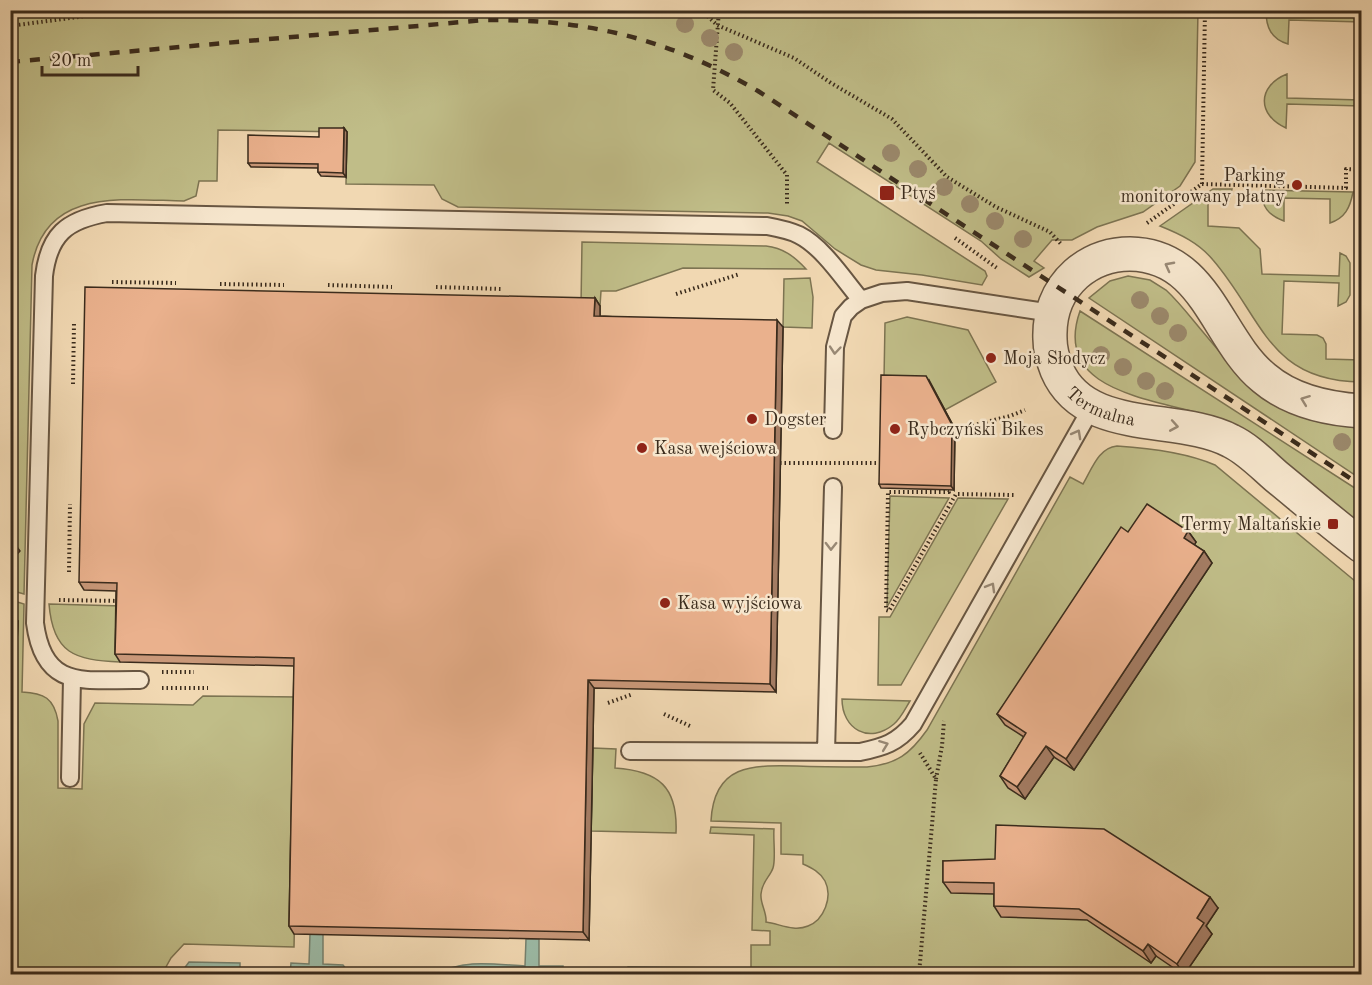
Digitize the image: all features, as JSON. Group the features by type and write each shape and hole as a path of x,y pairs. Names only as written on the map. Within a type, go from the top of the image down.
{"street":[{"name":"Termalna","path":"1362,411 1334,409 1309,402 1284,391 1265,379 1239,350 1199,289 1174,267 1151,257 1117,255 1100,259 1084,267 1069,280 1062,290 1052,313 1050,346 1058,372 1069,390 1092,408 1118,416 1212,434 1233,441 1362,546"}],"lane":[{"path":"140,680 72,679 60,674 43,655 36,632 46,262 48,250 54,240 76,222 90,216 119,213 767,226 800,235 814,245 861,300"},
{"path":"833,430 835,347 843,316 861,300 882,293 907,291 1052,313"},
{"path":"630,751 860,752 887,746 905,733 913,724 1092,408"},
{"path":"826,752 833,487"},
{"path":"70,778 72,679"}],"path":[{"path":"10,26 131,10"},
{"path":"701,10 717,25 794,58 892,119 947,177 996,207 1050,232 1063,246"},
{"path":"719,10 713,90 730,103 787,175 787,216"},
{"path":"1202,184 1205,10"},
{"path":"1139,229 1202,184 1346,188 1346,170 1362,170"},
{"path":"955,238 997,268"},
{"path":"676,294 740,274"},
{"path":"112,282 176,283"},
{"path":"220,284 284,285"},
{"path":"328,285 392,287"},
{"path":"436,287 502,289"},
{"path":"73,384 74,323"},
{"path":"945,434 955,429 1010,416 1025,410"},
{"path":"780,463 882,463"},
{"path":"950,482 949,492 888,492 886,610 889,611 956,494 1018,495"},
{"path":"69,572 70,504"},
{"path":"36,600 122,601"},
{"path":"160,672 194,672"},
{"path":"160,688 208,688"},
{"path":"608,703 633,694"},
{"path":"919,975 944,711"},
{"path":"663,714 699,729"},
{"path":"905,733 916,746 936,780"}],"shaded area":[{"path":"10,11 1198,11 1195,162 1180,186 1143,212 1097,227 1072,240 1052,240 1034,261 1044,268 1029,277 1001,259 981,241 829,143 817,162 985,271 987,276 982,285 876,270 861,265 835,249 802,221 788,216 768,213 458,207 442,199 434,185 346,184 347,132 218,130 217,181 199,181 196,196 184,201 113,200 91,203 70,210 53,222 40,240 32,265 24,594 10,587"},
{"path":"1266,11 1276,11 1276,14 1361,16 1361,22 1289,20 1288,44 1277,39 1271,32"},
{"path":"1287,74 1287,98 1361,100 1361,106 1287,104 1286,128 1270,116 1264,101 1270,86"},
{"path":"1213,189 1232,189 1229,201 1208,203 1208,226 1239,228 1260,249 1262,274 1339,276 1340,253 1346,256 1350,263 1350,295 1346,302 1338,306 1339,283 1284,281 1282,334 1317,335 1323,338 1326,344 1326,359 1361,360 1361,382 1330,379 1306,371 1286,358 1257,324 1230,282 1208,254 1189,240 1160,226"},
{"path":"1261,190 1353,192 1346,212 1330,223 1330,199 1284,198 1284,221 1267,210"},
{"path":"582,242 766,246 788,253 806,269 683,268 616,291 601,291 600,306 581,305"},
{"path":"1128,276 1150,280 1166,290 1237,371 1270,400 1288,411 1309,419 1361,427 1361,479 1089,298 1110,281"},
{"path":"810,278 813,297 812,328 783,327 784,279"},
{"path":"1080,311 1361,492 1361,527 1245,431 1222,420 1131,395 1104,383 1084,366 1075,343"},
{"path":"907,317 968,330 996,382 945,410 929,380 884,379 885,323"},
{"path":"1117,446 1167,451 1215,465 1361,586 1361,974 751,974 751,945 770,945 770,931 752,930 754,835 710,833 711,827 774,829 774,864 761,894 766,922 798,928 814,923 823,913 827,901 827,887 821,875 803,864 803,855 781,854 781,823 711,821 719,788 728,778 751,768 877,766 895,760 915,745 927,730 1070,477 1083,484 1100,455"},
{"path":"890,496 949,498 887,607"},
{"path":"958,498 1008,499 901,685 878,685 879,617 890,617"},
{"path":"11,600 24,604 22,692 47,698 54,707 58,721 58,788 82,789 84,724 95,703 193,705 203,696 299,697 294,947 184,944 171,958 162,974 11,974 10,646 17,642 18,621 11,617"},
{"path":"49,604 122,606 120,662 90,659 69,651 55,634"},
{"path":"842,699 910,701 894,724 885,730 867,733 852,726 843,710"},
{"path":"593,748 616,749 615,768 643,773 663,784 674,804 676,833 591,831"}],"water":[{"path":"310,934 323,934 323,964 343,965 350,974 290,974 291,963 309,964"},
{"path":"526,939 539,939 539,966 563,966 563,974 441,974 449,969 469,964 525,966"},
{"path":"189,962 240,963 240,974 180,974"},
{"path":"628,967 720,968 720,974 628,974"}],"building":[{"path":"319,128 344,128 343,173 318,172 318,164 248,163 248,135 319,137"},
{"path":"85,287 595,298 594,316 777,320 770,684 588,680 583,932 289,926 294,658 115,654 117,583 79,582"},
{"path":"881,375 926,376 952,425 951,486 879,484"},
{"path":"1147,504 1188,531 1184,538 1204,551 1066,759 1046,746 1017,787 1000,776 1026,733 997,714 1121,527 1128,532"},
{"path":"10,541 17,547 10,554"},
{"path":"10,615 15,617 15,638 10,640"},
{"path":"996,825 1104,829 1210,897 1197,918 1204,923 1177,964 1148,944 1143,951 1079,909 994,906 994,883 943,882 943,861 995,859"}],"railway":[{"path":"10,62 485,20 559,23 593,28 660,45 725,73 758,91 1362,486"}],"place":[{"name":"Parking monitorowany płatny","path":"1297,185"},
{"name":"Ptyś","path":"887,193"},
{"name":"Moja Słodycz","path":"991,358"},
{"name":"Dogster","path":"752,419"},
{"name":"Rybczyński Bikes","path":"895,429"},
{"name":"Kasa wejściowa","path":"642,448"},
{"name":"Termy Maltańskie","path":"1333,524"},
{"name":"Kasa wyjściowa","path":"665,603"}]}
